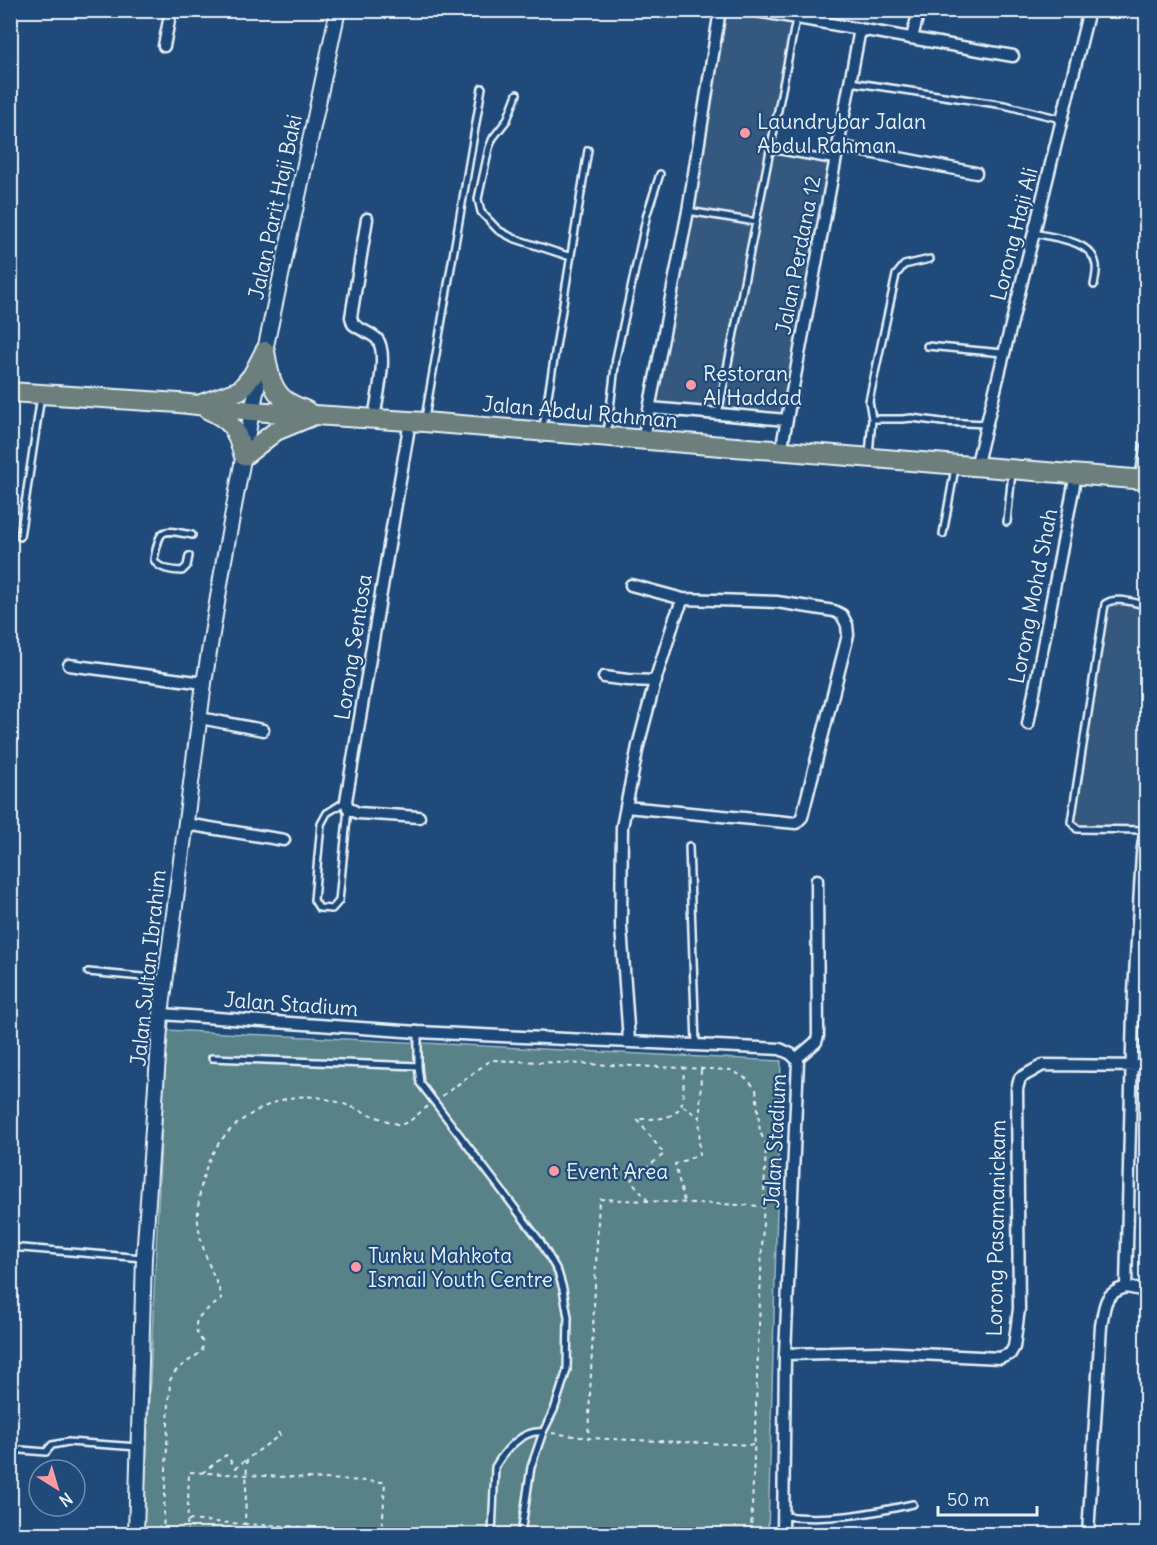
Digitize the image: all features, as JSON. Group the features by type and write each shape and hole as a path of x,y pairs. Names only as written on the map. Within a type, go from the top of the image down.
{"main road":[{"path":"198,405 240,390 252,376 265,351"},
{"path":"265,351 270,377 284,400 314,415"},
{"name":"Jalan Abdul Rahman","path":"10,392 417,421 1144,480"},
{"path":"198,405 228,420 233,426 244,456 276,431 314,415"}],"street":[{"path":"164,46 171,10"},
{"name":"Jalan Parit Haji Baki","path":"252,411 338,10"},
{"path":"643,440 688,211 720,10"},
{"path":"751,10 797,15 860,29 1013,56"},
{"path":"912,38 919,10"},
{"name":"Lorong Haji Ali","path":"976,467 1089,10"},
{"name":"Jalan Perdana 12","path":"781,451 860,29"},
{"path":"838,146 976,173"},
{"path":"368,219 351,317 353,324 377,339 381,346 383,359 374,419"},
{"path":"650,408 787,420"},
{"name":"Jalan Sultan Ibrahim","path":"136,1534 144,1258 161,1014 204,683 252,411"},
{"name":"Lorong Sentosa","path":"347,804 417,421"},
{"path":"1144,480 1146,448"},
{"name":"Lorong Mohd Shah","path":"1028,724 1076,474"},
{"path":"626,807 796,822 802,817 848,635 847,624 842,615 834,611 777,602 683,598 631,585"},
{"path":"629,1041 621,927 622,827 638,746 675,618 683,598"},
{"path":"69,665 204,683"},
{"path":"604,677 656,681"},
{"path":"200,718 263,730"},
{"path":"347,804 358,813 419,817"},
{"path":"186,824 284,840"},
{"path":"1126,1287 1131,1065 1143,895 1142,854 1146,829"},
{"path":"796,1059 816,1042 818,1036 817,880"},
{"name":"Jalan Stadium","path":"161,1014 418,1032 780,1049 791,1054 798,1061 784,1354 783,1534"},
{"name":"Lorong Pasamanickam","path":"784,1354 879,1352 1000,1358 1010,1354 1014,1347 1019,1309 1017,1089 1020,1078 1042,1065 1146,1066"},
{"path":"1088,1534 1101,1326 1105,1301 1113,1291 1126,1287 1142,1290"}],"lane":[{"path":"718,414 797,15"},
{"path":"850,82 1004,105 1062,119"},
{"path":"417,421 482,88"},
{"path":"517,94 507,120 493,138 489,148 478,199 481,212 498,230 513,238 571,257"},
{"path":"770,149 836,161"},
{"path":"543,432 588,150"},
{"path":"607,437 609,402 616,358 647,214 660,174"},
{"path":"688,211 756,222"},
{"path":"1034,233 1080,245 1087,249 1096,265 1094,285"},
{"path":"869,458 872,419 869,401 896,275 904,265 930,259"},
{"path":"927,346 1004,353"},
{"path":"20,537 41,394"},
{"path":"872,419 912,418 987,424"},
{"path":"943,534 956,465"},
{"path":"1007,522 1012,469"},
{"path":"189,556 187,566 182,571 158,565 154,559 162,533 168,531 192,535"},
{"path":"1146,605 1117,600 1105,604 1071,822 1077,829 1146,829"},
{"path":"347,804 339,901 332,909 319,908 314,900 321,824 327,813 347,804"},
{"path":"689,846 696,1044"},
{"path":"88,972 165,979"},
{"path":"418,1032 420,1083 527,1223 558,1272 568,1317 567,1370 531,1467 520,1534"},
{"path":"212,1058 418,1066"},
{"path":"10,1247 144,1258"},
{"path":"492,1534 495,1467 501,1457 526,1432 543,1431"},
{"path":"21,1450 46,1452 52,1445 68,1442 138,1447"},
{"path":"784,1515 800,1518 848,1517 912,1504"}],"path":[{"path":"163,1534 170,1382 179,1367 202,1351 203,1342 198,1336 198,1320 206,1309 221,1300 221,1294 202,1240 198,1213 208,1162 218,1142 234,1125 253,1113 277,1101 294,1097 314,1097 337,1102 401,1125 411,1120 491,1060 731,1070 747,1079 756,1089 760,1132 766,1144 752,1534"},
{"path":"648,1201 631,1180 664,1154 637,1119 664,1119 673,1115 682,1105 684,1068"},
{"path":"684,1203 675,1164 699,1155 702,1069"},
{"path":"682,1105 700,1118"},
{"path":"588,1438 598,1199 764,1206"},
{"path":"543,1431 588,1438 754,1445"},
{"path":"202,1473 226,1455 236,1468 280,1435 278,1432"},
{"path":"245,1524 247,1459"},
{"path":"187,1534 189,1472 385,1482 382,1533"},
{"path":"188,1520 382,1533 431,1534"}],"shaded area":[{"path":"724,11 792,23 767,151 830,164 783,415 655,404"},
{"path":"1110,604 1146,608 1146,803 1141,826 1079,825 1075,821 1106,612"}],"green space":[{"path":"166,1030 781,1061 768,1534 143,1534"}],"place":[{"name":"Laundrybar Jalan Abdul Rahman","path":"745,133"},
{"name":"Restoran Al Haddad","path":"691,385"},
{"name":"Event Area","path":"554,1171"},
{"name":"Tunku Mahkota Ismail Youth Centre","path":"356,1267"}]}
